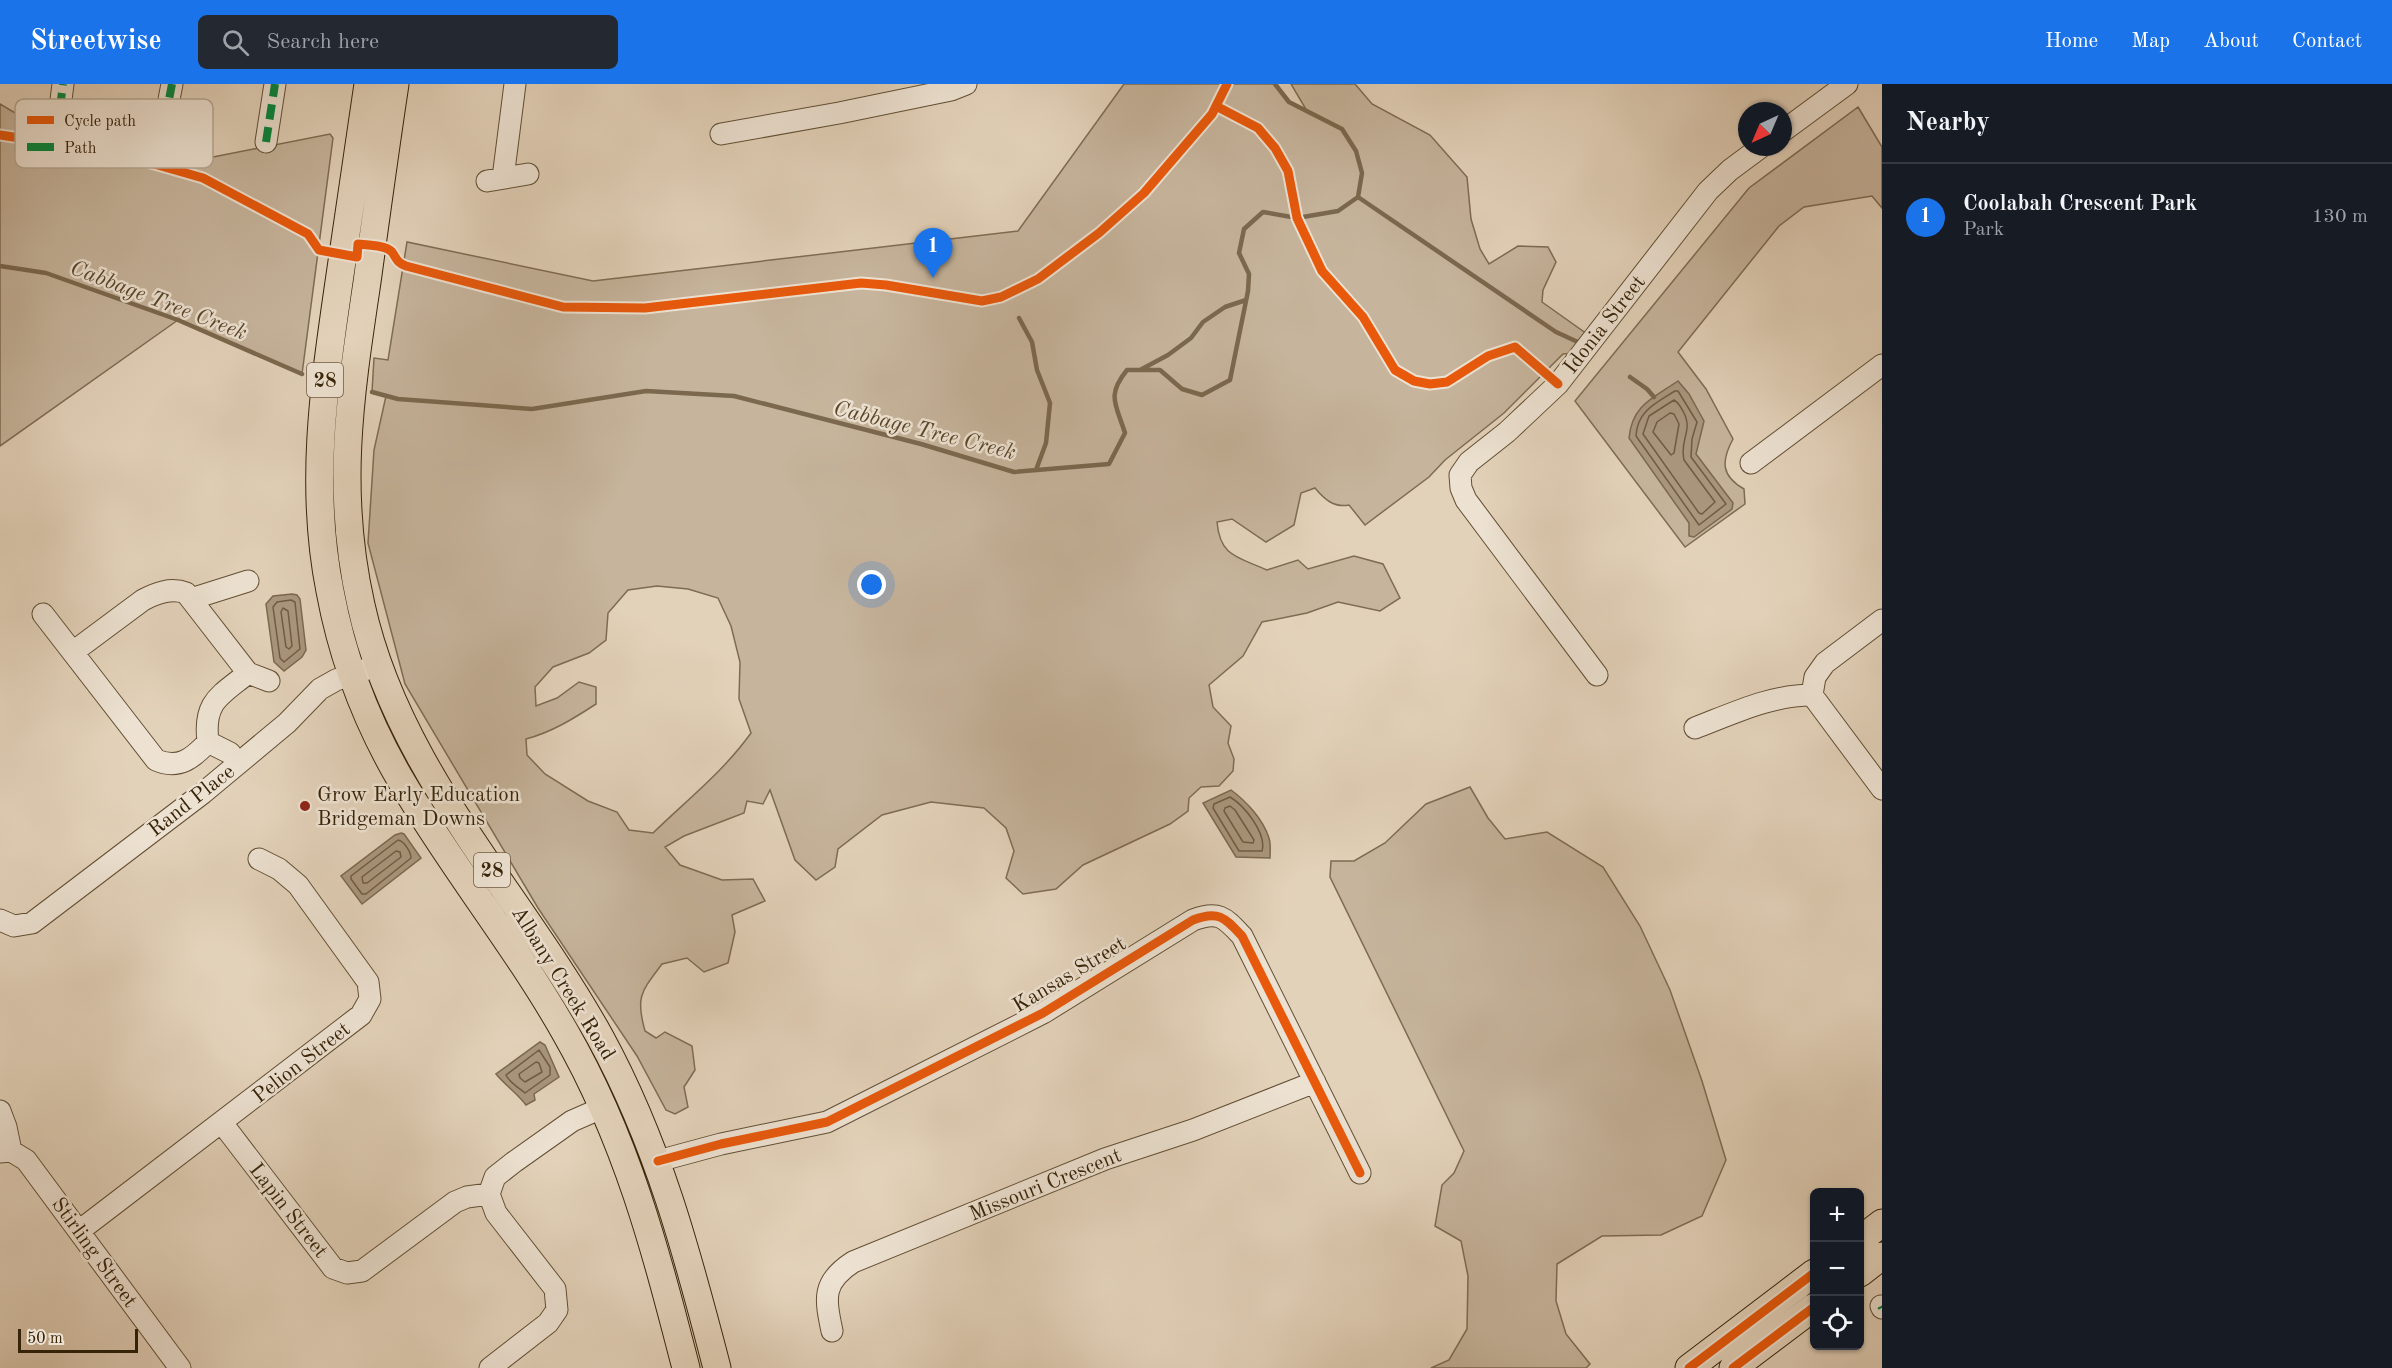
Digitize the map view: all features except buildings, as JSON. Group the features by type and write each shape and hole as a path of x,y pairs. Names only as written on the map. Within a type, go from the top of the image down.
{"main road":[{"name":"Albany Creek Road","path":"368,84 324,383 319,448 319,502 325,563 337,621 370,720 398,775 549,1004 604,1107 650,1230 686,1368"},
{"name":"Albany Creek Road","path":"395,84 351,393 346,453 345,487 351,553 361,608 378,665 400,720 421,761 555,963 600,1037 634,1104 658,1161 685,1245 717,1368"},
{"path":"1864,1237 1882,1223"},
{"path":"1864,1270 1882,1256"},
{"path":"1689,1368 1810,1277"},
{"path":"1734,1368 1810,1311"}],"street":[{"path":"61,99 63,84"},
{"path":"169,99 172,84"},
{"path":"266,142 275,84"},
{"path":"515,84 495,179 528,174"},
{"path":"721,134 850,111 951,90 966,84"},
{"path":"1792,124 1847,84"},
{"name":"Idonia Street","path":"1597,675 1466,500 1461,488 1461,475 1469,462 1507,432 1558,384 1708,191 1749,156"},
{"path":"1751,463 1882,364"},
{"path":"191,599 249,581"},
{"path":"73,652 143,600 155,594 177,590 186,593 248,673 269,681"},
{"path":"43,614 156,760 165,764 182,764 208,742"},
{"path":"1882,620 1825,663 1815,678 1812,695 1882,789"},
{"name":"Rand Place","path":"0,920 14,926 32,923 238,764 287,723 320,689 336,680 378,665"},
{"path":"208,742 206,726 211,706 248,673"},
{"path":"1695,728 1770,700 1790,695 1812,695"},
{"path":"208,742 230,753 238,764"},
{"name":"Pelion Street","path":"79,1231 361,1015 370,999 368,982 298,885 279,869 259,859"},
{"name":"Kansas Street","path":"658,1161 721,1144 827,1122 1043,1013 1193,920 1208,914 1225,918 1242,936 1360,1173"},
{"name":"Missouri Crescent","path":"832,1331 826,1295 839,1271 853,1262 1105,1159 1193,1130 1315,1082"},
{"path":"490,1368 548,1323 558,1310 555,1289 496,1213 489,1194 495,1177 572,1121 604,1107"},
{"path":"0,1111 6,1127 5,1152"},
{"name":"Lapin Street","path":"222,1123 333,1268 347,1273 362,1271 455,1202 467,1197 489,1194"},
{"name":"Stirling Street","path":"5,1152 26,1160 180,1368"}],"shaded area":[{"path":"1124,84 1275,84 1289,102 1307,111 1291,84 1355,84 1372,104 1430,135 1467,177 1471,219 1480,249 1489,264 1518,246 1548,247 1556,262 1543,290 1542,302 1587,334 1574,353 1563,354 1504,413 1445,460 1429,477 1365,525 1349,505 1330,502 1315,488 1301,493 1294,525 1266,542 1232,519 1217,522 1219,534 1226,549 1247,562 1267,570 1298,560 1308,569 1354,556 1383,564 1400,598 1380,611 1338,602 1307,613 1262,622 1243,656 1209,685 1213,707 1231,726 1228,743 1234,759 1233,771 1219,786 1201,787 1189,798 1188,811 1170,824 1083,865 1056,889 1023,894 1006,878 1014,851 1006,828 984,808 931,802 882,815 838,849 835,867 816,880 795,860 770,790 763,804 747,801 744,813 684,836 665,847 680,865 722,880 753,879 765,901 732,915 735,932 728,963 704,972 687,958 662,964 642,994 641,1010 645,1031 656,1038 665,1032 692,1046 695,1070 684,1087 688,1107 675,1114 666,1110 637,1056 538,908 405,684 368,543 374,450 386,396 372,392 374,358 388,360 407,242 593,281 1018,231","holes":["657,586 688,589 718,598 731,626 740,662 739,699 751,733 717,773 653,833 629,830 617,812 588,801 545,774 527,755 526,739 562,725 596,704 596,687 579,682 557,698 536,706 535,687 553,667 589,653 606,640 608,613 628,590"]},
{"path":"0,104 15,113 15,168 213,168 213,157 330,134 333,138 302,374 178,320 0,446"},
{"path":"1858,107 1882,147 1882,208 1872,196 1804,207 1779,226 1678,352 1706,389 1733,439 1726,454 1725,467 1731,479 1744,489 1745,504 1685,547 1575,401 1749,188"},
{"path":"1470,787 1488,818 1505,839 1547,832 1603,867 1640,926 1670,990 1702,1081 1726,1160 1702,1216 1661,1235 1602,1236 1557,1264 1556,1301 1566,1334 1590,1364 1586,1368 1431,1368 1449,1360 1467,1329 1468,1276 1461,1241 1435,1226 1442,1185 1454,1173 1464,1151 1330,877 1331,861 1354,861 1385,843 1426,804"}],"water":[{"path":"1678,381 1689,394 1704,421 1696,454 1733,503 1732,509 1694,537 1689,536 1689,523 1629,438 1634,418 1639,410 1652,398"},
{"path":"297,595 300,599 306,650 302,657 284,671 274,662 266,604 273,596"},
{"path":"1231,790 1248,805 1263,824 1270,840 1270,858 1236,857 1203,803"},
{"path":"401,833 421,858 362,904 341,876 395,835"},
{"path":"540,1042 545,1045 559,1077 534,1094 535,1100 526,1105 496,1074"}],"waterway":[{"name":"Cabbage Tree Creek","path":"372,392 398,399 532,409 646,391 734,396 921,444 1014,472 1109,464 1125,433 1116,407 1115,394 1127,370 1160,370 1182,389 1202,395 1230,380 1248,291 1249,274 1239,253 1244,229 1263,212 1297,218 1338,211 1358,197 1362,173 1356,151 1342,129 1289,102 1275,84"},
{"path":"1358,197 1556,332 1580,343"},
{"name":"Cabbage Tree Creek","path":"0,266 46,273 178,320 302,374"},
{"path":"1140,370 1168,355 1191,338 1203,322 1225,307 1246,300"},
{"path":"1019,318 1032,342 1037,370 1050,403 1046,443 1036,470"},
{"path":"1630,377 1654,397"}],"marked path":[{"path":"61,99 63,84"},
{"path":"169,99 172,84"},
{"path":"266,142 275,84"}],"cycle path":[{"path":"168,168 203,178 308,234 319,250 357,257 358,244 381,247 392,252 399,262 406,266 563,307 645,308 861,283 982,301 1001,297 1038,279 1099,233 1144,193 1212,114 1227,84"},
{"path":"1216,106 1258,128 1275,148 1288,171 1297,218 1322,271 1363,317 1395,370 1414,381 1430,384 1447,382 1488,356 1515,347 1558,384"},
{"path":"0,135 15,137"},
{"path":"658,1161 721,1144 827,1122 1043,1013 1193,920 1215,916 1226,920 1242,936 1360,1173"},
{"path":"1689,1368 1810,1276"},
{"path":"1733,1368 1810,1310"}],"place":[{"name":"Coolabah Crescent Park","path":"933,278"},
{"name":"Grow Early Education Bridgeman Downs","path":"305,806"}]}
